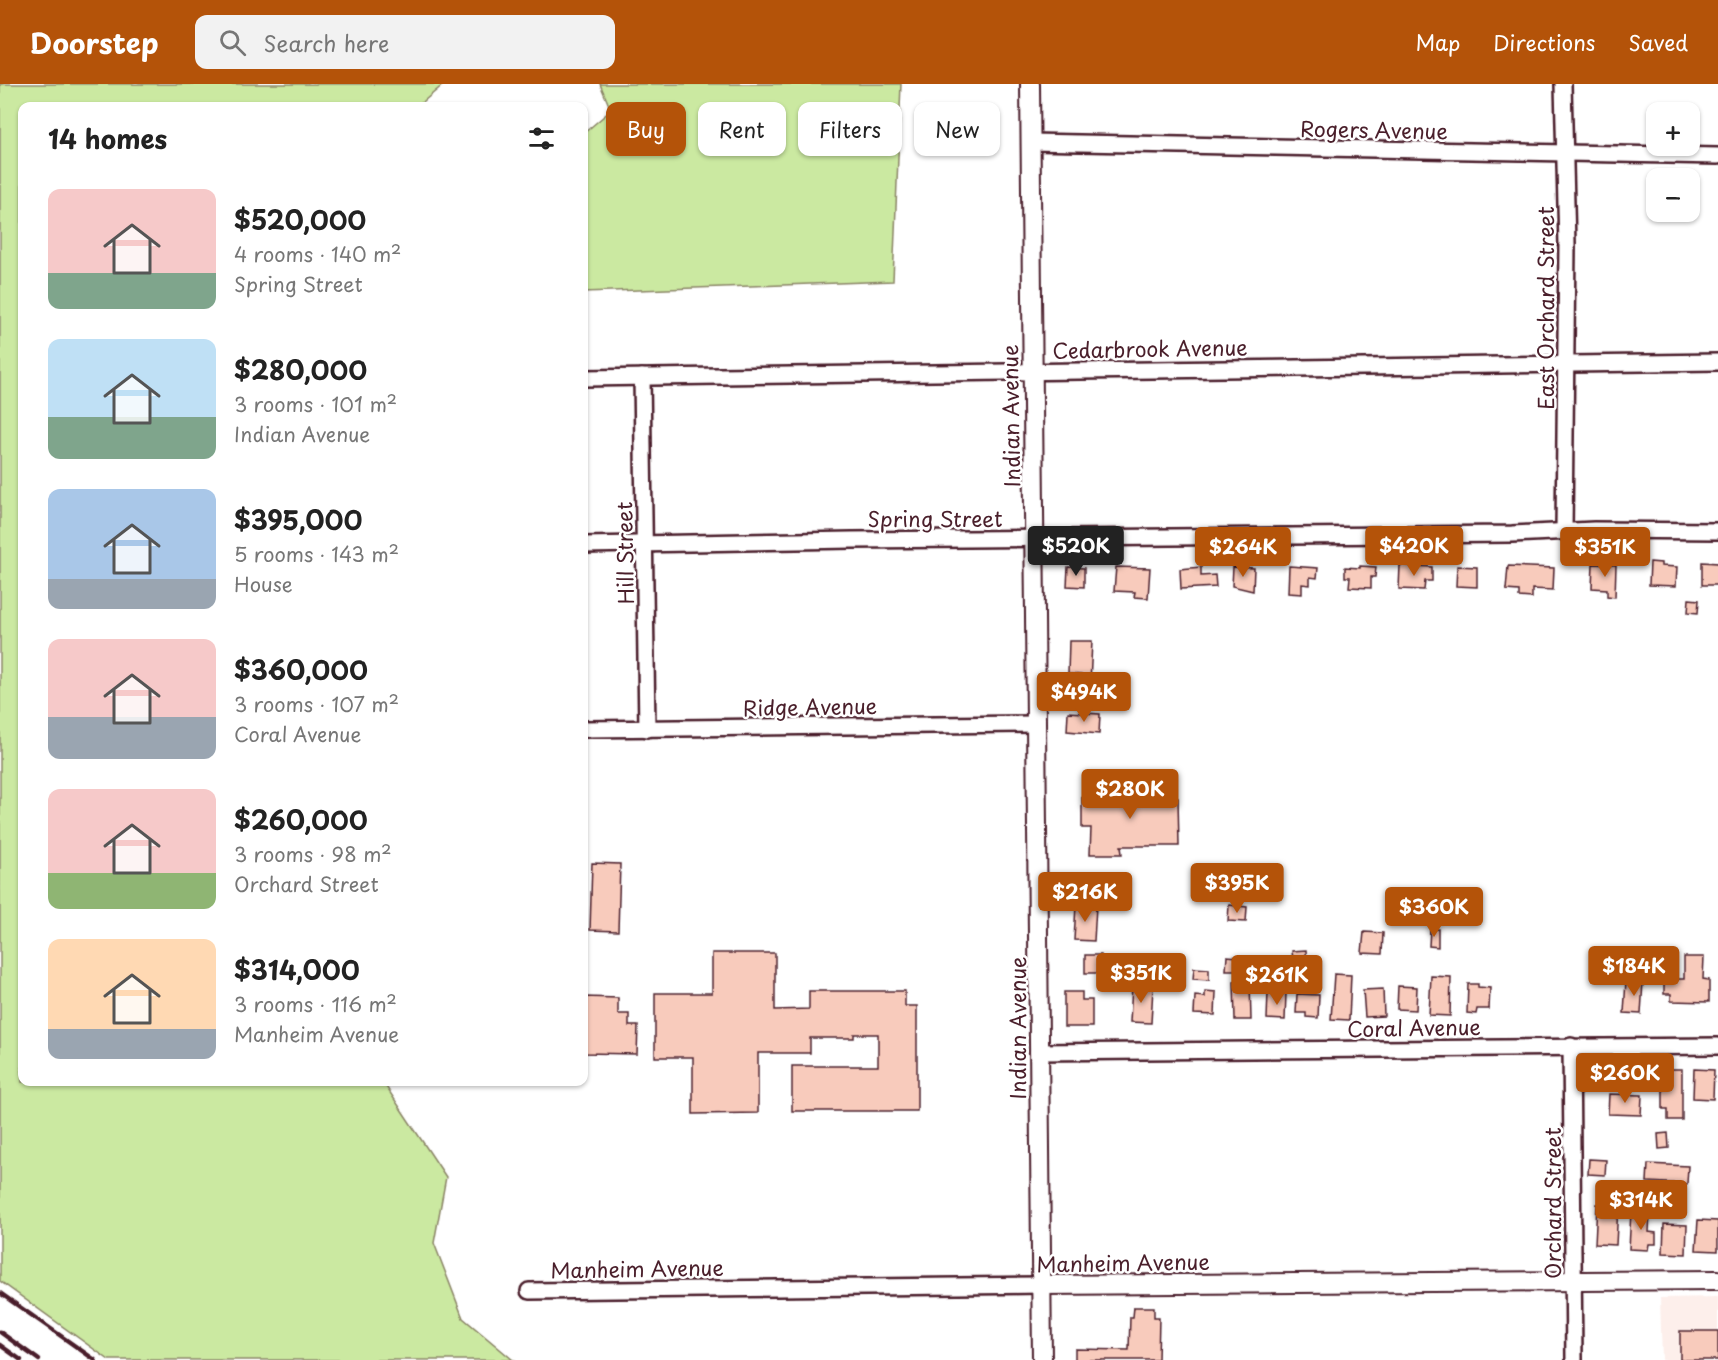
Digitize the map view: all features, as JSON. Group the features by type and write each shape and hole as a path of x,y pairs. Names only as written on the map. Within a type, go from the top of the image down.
{"street":[{"name":"Indian Avenue","path":"1030,84 1042,1360"},
{"name":"East Orchard Street","path":"1563,84 1567,245 1564,531"},
{"name":"Rogers Avenue","path":"1030,142 1718,156"},
{"name":"Cedarbrook Avenue","path":"588,378 1718,362"},
{"name":"Hill Street","path":"642,377 646,729"},
{"name":"Spring Street","path":"588,545 1512,534 1564,531 1718,531"},
{"name":"Ridge Avenue","path":"588,729 1036,724"},
{"name":"Orchard Street","path":"1571,1046 1574,1360"},
{"name":"Coral Avenue","path":"1038,1052 1718,1046"},
{"name":"Manheim Avenue","path":"529,1292 1041,1285 1718,1281"}],"shaded area":[{"path":"1718,1297 1718,1360 1662,1360 1660,1298"}],"green space":[{"path":"0,84 444,84 423,102 18,102 18,1086 386,1086 446,1177 434,1243 463,1318 513,1360 109,1360 0,1281"},
{"path":"600,84 901,84 900,102 798,102 798,156 898,156 893,281 588,292 588,130 606,114 606,156 686,156 686,102 608,102"}],"building":[{"path":"1650,562 1661,563 1661,566 1677,567 1676,586 1649,585"},
{"path":"1702,562 1718,563 1718,585 1702,585"},
{"path":"1593,564 1616,565 1615,597 1607,596 1607,589 1592,588"},
{"path":"1400,565 1432,567 1432,581 1425,581 1424,590 1399,589"},
{"path":"1289,566 1318,568 1317,578 1310,577 1310,585 1302,584 1302,594 1288,593"},
{"path":"1360,566 1376,567 1375,577 1371,577 1371,588 1349,587 1350,577 1345,577 1345,567 1360,568"},
{"path":"1457,566 1477,567 1477,587 1456,586"},
{"path":"1508,566 1554,568 1553,590 1532,589 1532,598 1519,597 1519,591 1506,590"},
{"path":"1068,567 1084,568 1084,587 1067,586"},
{"path":"1116,567 1150,568 1148,598 1134,597 1135,592 1114,591"},
{"path":"1201,567 1201,576 1215,575 1216,587 1181,589 1180,569"},
{"path":"1233,567 1254,568 1253,591 1232,586"},
{"path":"1689,599 1699,600 1698,613 1688,612"},
{"path":"1069,641 1092,641 1090,684 1081,684 1081,675 1068,674"},
{"path":"1068,712 1100,714 1099,734 1067,731"},
{"path":"1118,774 1131,774 1131,798 1178,798 1179,846 1121,846 1122,854 1090,854 1091,828 1082,828 1082,797 1118,796"},
{"path":"592,863 620,864 618,931 590,930"},
{"path":"1076,905 1096,906 1094,941 1074,940"},
{"path":"1229,905 1247,907 1246,922 1228,921"},
{"path":"1430,928 1438,929 1438,947 1429,946"},
{"path":"1364,932 1383,933 1382,954 1362,953"},
{"path":"1306,950 1307,971 1285,972 1284,961 1293,960 1292,951"},
{"path":"712,953 775,953 775,1010 809,1009 809,991 905,991 905,1006 917,1006 917,1111 792,1111 792,1066 878,1066 878,1034 854,1034 854,1038 810,1038 810,1053 758,1053 758,1113 693,1114 693,1057 655,1057 655,993 712,993"},
{"path":"1085,955 1101,955 1100,973 1085,973"},
{"path":"1227,956 1238,957 1237,970 1226,970"},
{"path":"1684,957 1704,957 1703,979 1709,980 1709,1002 1671,1001 1671,994 1664,994 1664,979 1684,979"},
{"path":"1194,968 1209,969 1209,980 1193,979"},
{"path":"1334,974 1351,975 1349,1020 1331,1019"},
{"path":"1431,976 1451,977 1450,1016 1429,1015"},
{"path":"1626,980 1643,981 1641,1014 1624,1013"},
{"path":"1234,981 1250,981 1251,1020 1235,1020"},
{"path":"1468,984 1490,988 1489,1009 1477,1009 1476,1014 1467,1013"},
{"path":"1132,985 1153,987 1151,1023 1130,1022"},
{"path":"1398,986 1417,987 1416,1010 1397,1009"},
{"path":"1383,989 1384,1016 1365,1017 1363,990"},
{"path":"1205,991 1216,992 1215,1015 1194,1014 1195,996 1205,997"},
{"path":"1064,992 1082,992 1082,1000 1092,1000 1092,1027 1064,1027"},
{"path":"1268,992 1286,993 1285,1020 1267,1019"},
{"path":"1297,994 1319,995 1318,1018 1306,1017 1306,1013 1296,1013"},
{"path":"588,997 618,998 618,1014 629,1014 629,1026 638,1026 637,1054 588,1053"},
{"path":"1663,1069 1682,1069 1682,1120 1668,1120 1668,1109 1663,1109"},
{"path":"1694,1069 1714,1070 1713,1099 1693,1098"},
{"path":"1609,1094 1642,1095 1641,1115 1608,1114"},
{"path":"1668,1133 1669,1148 1659,1149 1658,1134"},
{"path":"1589,1159 1606,1160 1605,1175 1588,1174"},
{"path":"1648,1164 1688,1166 1687,1184 1647,1182"},
{"path":"1597,1204 1618,1205 1616,1245 1595,1244"},
{"path":"1631,1211 1650,1212 1649,1232 1656,1233 1656,1244 1649,1244 1648,1250 1629,1249"},
{"path":"1698,1220 1718,1221 1718,1251 1696,1250"},
{"path":"1664,1224 1687,1225 1686,1254 1663,1253"},
{"path":"1134,1307 1154,1307 1154,1317 1159,1317 1158,1360 1075,1360 1075,1349 1129,1350 1130,1317 1133,1317"},
{"path":"1680,1331 1718,1331 1718,1360 1680,1360"}],"railway":[{"path":"0,1293 95,1360"},
{"path":"0,1332 39,1360"},
{"path":"0,1345 21,1360"}]}
